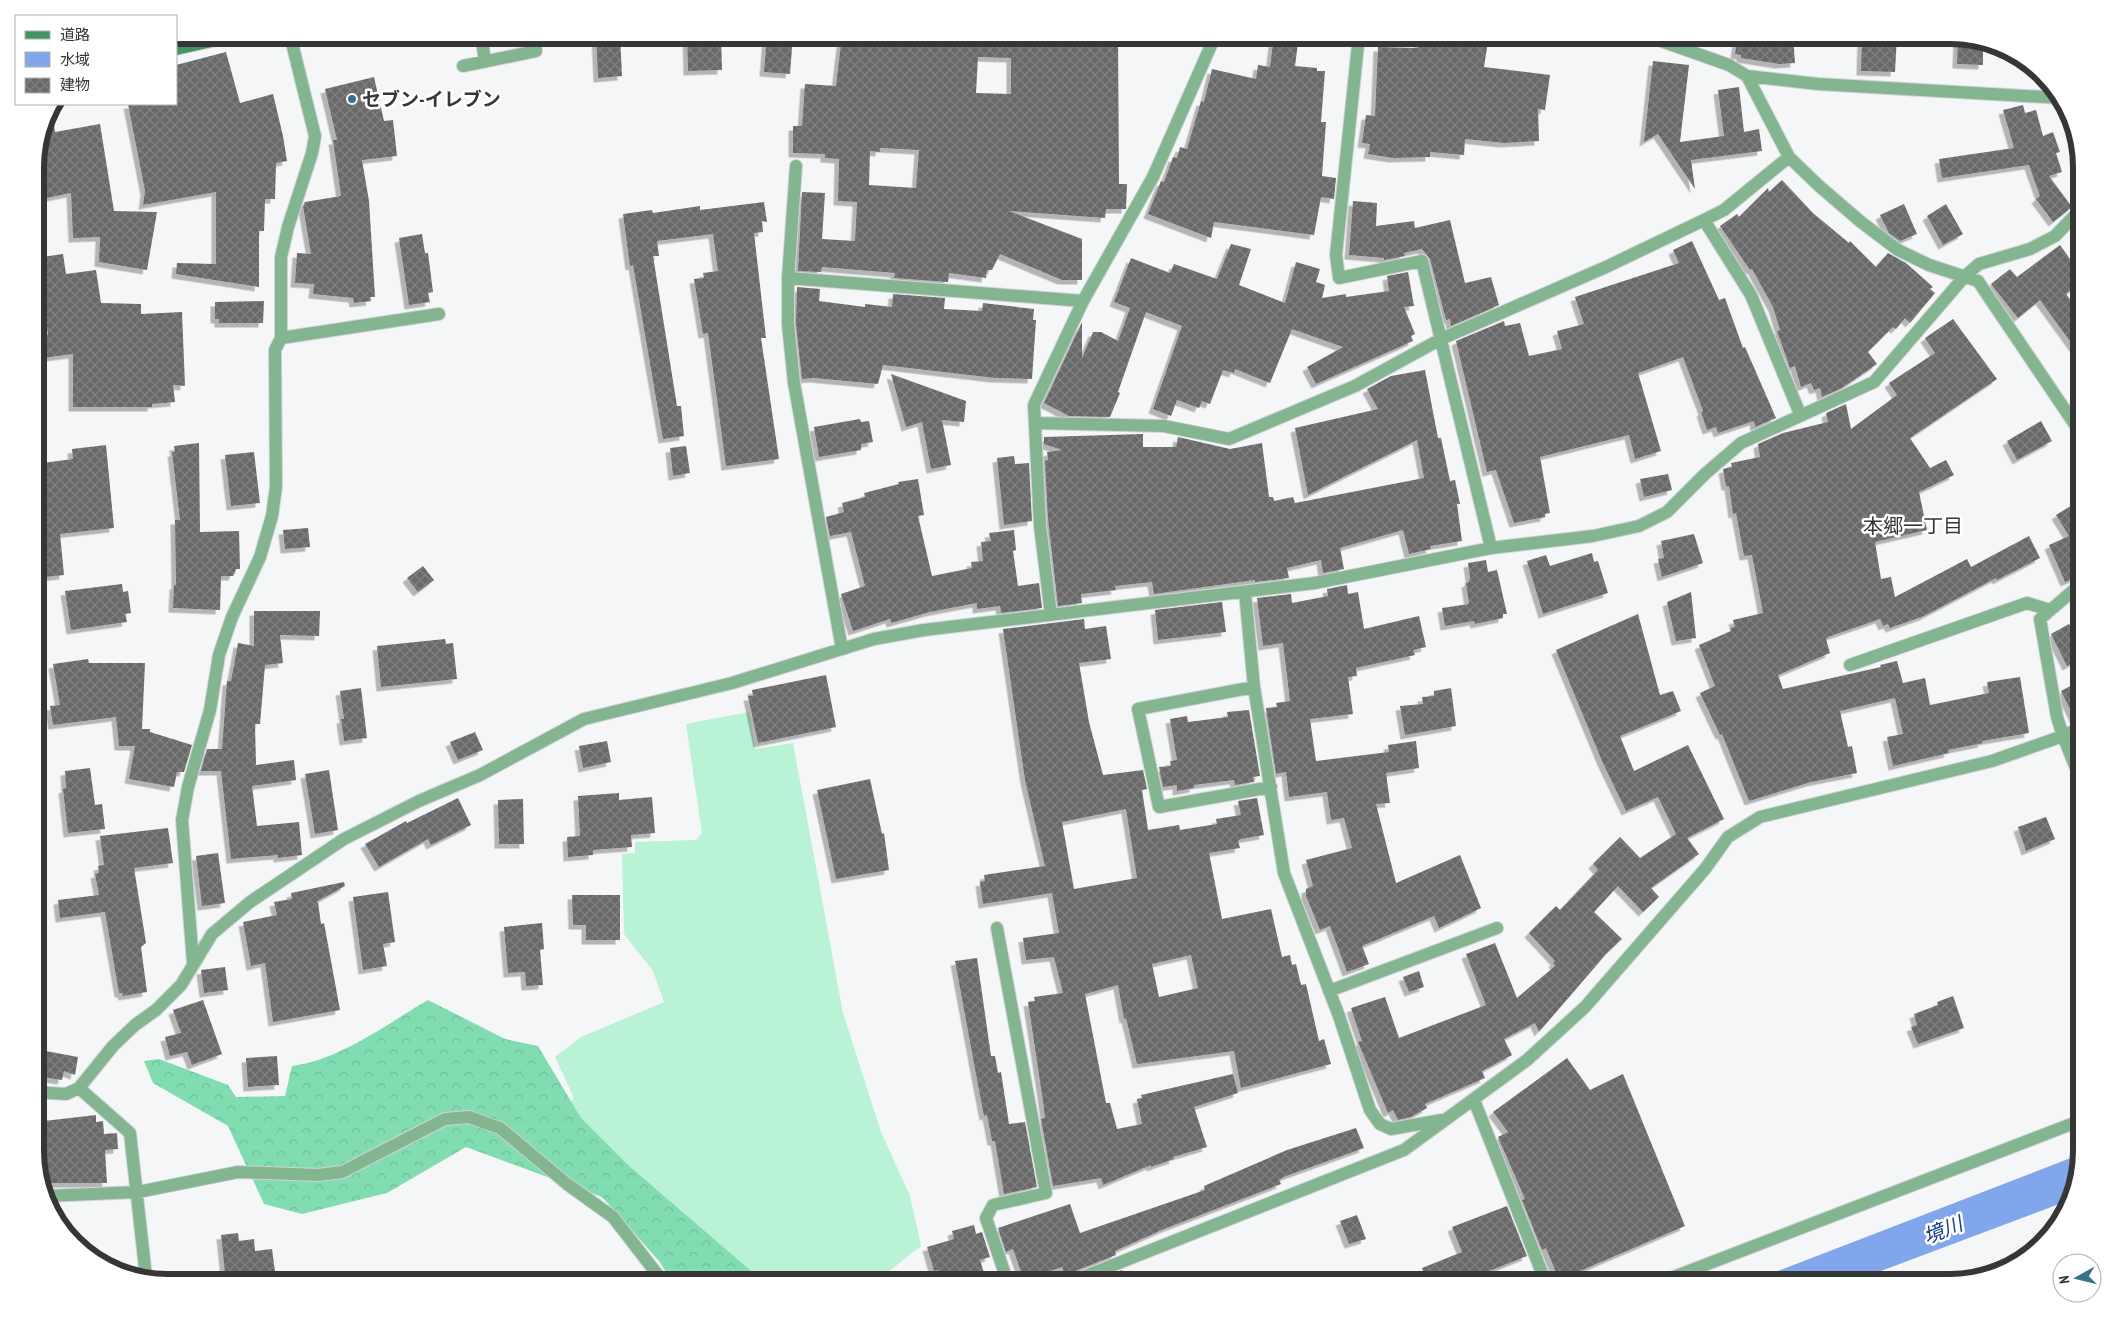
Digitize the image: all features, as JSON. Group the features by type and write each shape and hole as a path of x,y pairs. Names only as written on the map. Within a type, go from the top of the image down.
{"main road":[{"path":"178,49 198,44"}],"street":[{"path":"193,963 182,820 188,787 210,710 219,655 232,617 260,557 272,516 276,487 275,350 280,338 282,257 293,209 312,153 315,136 292,44"},
{"path":"482,44 485,61"},
{"path":"463,66 536,51 535,44"},
{"path":"1050,615 1040,526 1034,404 1084,301 1153,178 1212,44"},
{"path":"1357,44 1336,255 1339,278 1422,261 1491,548"},
{"path":"1670,44 1729,65 1747,76 1818,84 2052,97"},
{"path":"1747,76 1789,157 1861,222 1898,250 1929,265 1978,281 2073,422"},
{"path":"1035,423 1164,426 1229,439 1355,386 1441,339 1606,267 1724,210 1789,157"},
{"path":"796,166 788,278 788,324 794,383 842,649"},
{"path":"44,1093 66,1094 79,1088 113,1046 156,1010 181,985 212,934 250,902 344,839 419,801 480,775 568,725 647,702 732,683 874,639 924,630 1245,592 1344,578 1491,548 1593,536 1639,526 1667,512 1705,474 1741,443 1800,414 1874,382 1965,276 1979,264 2030,249 2055,236 2073,217"},
{"path":"1704,220 1751,295 1800,414"},
{"path":"788,278 1084,301"},
{"path":"280,338 439,314"},
{"path":"2073,591 2040,619 2057,717 2073,761"},
{"path":"1245,592 1254,687 1284,873 1329,991 1370,1110 1380,1124 1391,1129 1445,1119"},
{"path":"1850,664 2026,603 2050,610"},
{"path":"1254,687 1138,709 1159,807 1271,787"},
{"path":"1091,1274 1404,1150 1527,1060 1585,1007 1705,869 1728,837 1745,825 1760,817 1992,761 2073,731"},
{"path":"997,928 1046,1193 993,1205 986,1218 1005,1274"},
{"path":"1329,991 1498,928"},
{"path":"79,1088 130,1133 146,1272"},
{"path":"1474,1100 1542,1274"},
{"path":"52,1196 138,1192 238,1172 318,1175 342,1172 445,1119 468,1116 500,1128 567,1184 613,1217 657,1274"},
{"path":"1681,1274 2073,1123"}],"green space":[{"path":"749,712 755,749 793,743 843,1013 881,1132 910,1196 921,1246 888,1272 869,1274 717,1274 563,1111 574,1098 555,1057 581,1037 664,1002 653,971 624,934 622,854 635,853 635,842 696,840 702,833 686,724"},
{"path":"428,1000 505,1039 538,1046 581,1118 628,1165 755,1274 667,1274 659,1261 602,1197 466,1147 387,1193 302,1214 264,1204 228,1126 153,1083 144,1061 159,1059 228,1085 236,1097 285,1096 292,1066 310,1062 346,1049"}],"water":[{"name":"境川","path":"2073,1157 2069,1183 2062,1203 1873,1274 1770,1274"}],"building":[{"path":"596,44 620,44 622,76 598,78"},
{"path":"687,44 721,44 722,70 688,71"},
{"path":"766,44 792,44 790,74 764,72"},
{"path":"841,44 1118,44 1119,184 1127,184 1126,209 1106,209 1105,218 1009,211 1082,239 1082,280 1062,280 1000,254 992,270 987,270 986,278 949,273 948,282 894,278 895,273 822,267 821,272 798,271 802,192 825,193 822,239 855,241 857,202 838,201 839,159 825,158 825,154 793,153 793,126 802,126 805,84 836,86","holes":["978,57 1011,58 1011,94 976,93","880,148 919,150 916,188 869,185 870,151 880,152"]},
{"path":"1273,44 1298,44 1295,66 1317,68 1317,71 1325,71 1321,122 1326,122 1322,176 1336,178 1334,199 1321,197 1314,235 1214,222 1211,238 1148,214 1161,181 1164,182 1173,157 1177,158 1180,147 1187,149 1201,101 1204,102 1212,69 1256,79 1258,65 1270,67"},
{"path":"1419,44 1488,44 1484,67 1550,75 1545,110 1538,109 1539,141 1504,143 1465,139 1464,155 1430,152 1430,157 1393,158 1368,154 1370,144 1362,143 1366,115 1375,116 1378,47 1418,48"},
{"path":"1737,44 1794,44 1795,63 1779,64 1741,58 1741,55 1735,54"},
{"path":"1862,44 1897,44 1895,72 1861,71"},
{"path":"1958,44 1983,48 1983,65 1957,64"},
{"path":"226,52 240,103 273,94 287,161 276,163 275,199 265,199 264,231 259,231 259,287 176,274 177,263 216,264 216,192 143,205 145,191 128,105 178,105 178,64"},
{"path":"1653,61 1689,65 1680,142 1724,136 1718,90 1739,87 1744,132 1759,129 1762,151 1691,160 1695,189 1658,134 1644,142"},
{"path":"374,77 384,121 393,120 397,156 362,160 369,201 375,297 370,297 371,301 354,303 353,298 313,294 314,284 295,283 297,253 311,254 303,206 305,202 341,196 333,140 337,140 325,89"},
{"path":"2023,105 2025,113 2036,110 2043,136 2053,132 2060,152 2056,153 2062,172 2049,176 2072,207 2053,222 2036,199 2040,196 2029,165 1942,178 1939,159 2014,148 2003,110"},
{"path":"53,120 55,132 100,124 114,211 157,212 147,270 99,262 100,237 73,238 71,193 44,198 44,159 48,135"},
{"path":"1782,180 1813,213 1849,243 1850,241 1876,267 1888,253 1906,263 1933,287 1930,289 1935,293 1910,323 1905,318 1896,329 1893,327 1868,352 1877,364 1842,388 1822,397 1820,388 1814,390 1811,383 1801,387 1795,366 1790,368 1777,331 1780,330 1773,307 1752,269 1750,270 1720,226 1737,214 1739,217 1768,188 1769,192"},
{"path":"1353,201 1377,203 1376,226 1414,221 1415,228 1450,220 1465,283 1491,277 1499,305 1451,326 1450,319 1446,320 1430,259 1422,249 1404,253 1405,256 1384,260 1384,258 1349,255"},
{"path":"764,202 767,222 762,221 763,232 754,233 766,338 761,338 779,459 726,466 708,333 703,334 694,279 704,278 703,273 718,271 713,234 657,241 659,256 653,256 677,406 681,406 684,436 663,439 633,265 630,266 623,214 652,210 653,213 700,206 700,210"},
{"path":"1904,204 1917,234 1900,241 1889,233 1880,215"},
{"path":"1946,204 1963,234 1943,245 1927,216"},
{"path":"422,234 425,253 428,253 433,292 428,293 430,302 409,305 399,238"},
{"path":"1692,241 1719,300 1725,298 1743,348 1745,347 1776,418 1755,427 1754,421 1718,433 1716,427 1707,430 1701,412 1703,411 1683,357 1638,373 1661,451 1635,459 1629,435 1540,457 1550,513 1545,514 1545,517 1514,523 1496,470 1487,472 1456,341 1504,321 1505,326 1520,323 1529,356 1562,349 1557,331 1584,324 1575,297 1679,263 1673,250"},
{"path":"1231,244 1251,249 1239,285 1285,303 1296,262 1320,269 1316,282 1325,285 1322,298 1389,291 1387,276 1408,272 1414,306 1404,307 1415,334 1411,336 1413,341 1316,384 1307,367 1343,347 1292,329 1270,383 1235,369 1234,373 1223,370 1210,404 1202,401 1199,408 1177,400 1171,416 1153,409 1182,326 1146,312 1118,392 1120,393 1110,417 1069,416 1044,403 1082,322 1082,358 1093,332 1101,332 1118,341 1130,308 1114,302 1131,258 1170,273 1174,264 1217,279"},
{"path":"2060,245 2073,263 2073,289 2066,294 2073,303 2073,346 2040,300 2018,318 1991,284 2010,269 2017,277"},
{"path":"63,254 66,274 96,270 101,303 141,304 141,314 182,312 185,386 173,385 175,402 152,404 152,407 73,407 73,354 44,358 44,336 48,335 44,302 44,294 47,294 44,257"},
{"path":"797,287 820,289 819,301 865,307 865,304 892,307 893,294 945,298 944,309 982,311 983,303 1034,309 1033,320 1036,320 1032,379 995,378 883,365 878,384 814,378 802,379 796,324"},
{"path":"264,301 263,323 219,323 219,319 215,319 215,302"},
{"path":"1953,319 1997,379 1910,438 1930,468 1946,460 1954,475 1919,492 1927,530 1875,542 1881,579 1891,577 1895,597 1967,559 1971,567 2029,536 2040,558 1997,580 1996,578 1924,616 1890,628 1888,624 1883,626 1880,619 1828,637 1826,639 1830,653 1778,675 1783,689 1881,667 1880,665 1897,661 1903,683 1925,678 1930,705 1989,693 1987,682 2020,677 2029,733 1982,741 1983,743 1948,750 1949,753 1893,766 1887,737 1903,734 1895,698 1840,711 1848,747 1852,746 1857,773 1811,782 1749,801 1722,734 1720,735 1700,693 1715,686 1699,645 1731,631 1730,628 1735,627 1733,620 1763,613 1752,555 1744,556 1736,513 1733,514 1729,486 1726,486 1723,469 1732,467 1731,463 1760,457 1758,444 1783,433 1828,422 1826,413 1846,404 1851,429 1897,395 1889,383 1935,353 1925,338"},
{"path":"1425,370 1438,438 1441,438 1450,481 1455,480 1460,504 1457,504 1462,541 1430,546 1431,549 1409,554 1403,530 1340,548 1344,569 1323,573 1321,560 1287,568 1289,578 1255,582 1255,580 1154,594 1152,582 1115,586 1116,590 1081,594 1082,603 1058,606 1048,519 1045,461 1048,460 1047,452 1062,450 1044,444 1044,437 1143,434 1143,447 1176,447 1178,437 1230,449 1262,443 1269,497 1273,497 1274,501 1293,497 1295,503 1424,478 1417,440 1308,495 1295,428 1378,409 1367,389 1391,376"},
{"path":"891,374 966,401 964,422 942,420 951,465 931,469 922,422 906,427"},
{"path":"860,419 861,422 869,421 873,442 861,444 861,450 819,457 814,427"},
{"path":"2041,421 2052,441 2017,460 2007,441"},
{"path":"199,443 200,532 239,531 240,569 236,569 233,576 221,576 220,610 173,608 174,585 176,585 175,520 180,520 172,452 175,452 174,446"},
{"path":"106,445 114,528 60,534 64,575 44,577 44,463 73,459 72,449"},
{"path":"686,446 690,473 673,476 670,448"},
{"path":"254,452 260,503 231,506 225,455"},
{"path":"1014,456 1015,464 1029,463 1032,521 1004,525 997,458"},
{"path":"1668,474 1672,490 1644,497 1640,479"},
{"path":"918,479 924,515 918,516 932,576 972,568 971,562 983,561 981,542 991,541 989,533 1014,530 1016,550 1013,551 1018,586 1039,583 1042,608 1001,613 1000,606 977,609 977,603 930,612 891,623 890,619 853,631 841,594 865,586 851,532 830,536 826,517 844,512 842,503 865,497 864,493 899,484 898,482"},
{"path":"2073,505 2073,579 2065,582 2049,545 2069,536 2056,515"},
{"path":"308,528 310,547 285,549 283,530"},
{"path":"1694,534 1703,563 1662,577 1658,559 1664,558 1661,541"},
{"path":"1592,553 1594,562 1598,561 1608,593 1543,614 1527,561 1546,555 1550,566"},
{"path":"1486,560 1488,572 1497,570 1507,614 1503,614 1503,618 1475,624 1474,621 1445,626 1442,608 1469,604 1466,583 1469,582 1470,577 1468,563"},
{"path":"423,566 434,580 418,592 407,578"},
{"path":"122,584 123,592 128,591 131,613 125,614 127,622 71,630 65,591"},
{"path":"1347,585 1348,594 1358,592 1364,629 1419,616 1426,647 1413,650 1415,655 1356,668 1357,676 1348,677 1353,714 1310,719 1316,761 1389,752 1388,745 1416,741 1419,768 1386,773 1390,803 1376,804 1396,883 1460,855 1481,908 1439,928 1434,916 1362,946 1369,964 1347,972 1330,926 1320,930 1306,896 1306,889 1313,886 1306,860 1352,848 1344,818 1331,820 1327,792 1289,797 1286,772 1276,774 1266,708 1277,707 1276,703 1290,701 1283,643 1263,646 1257,598 1291,594 1292,603 1328,596 1327,589"},
{"path":"1691,592 1696,638 1676,641 1667,602"},
{"path":"1222,602 1226,632 1158,640 1155,610"},
{"path":"254,611 320,611 319,636 280,635 283,663 265,665 260,724 255,724 256,765 294,760 296,780 252,786 257,826 299,822 302,855 278,858 278,855 231,859 221,771 201,771 207,749 222,749 227,681 231,681 238,643 254,646"},
{"path":"1638,614 1660,695 1673,691 1681,711 1620,736 1634,771 1688,745 1724,819 1687,838 1699,854 1651,888 1659,897 1643,912 1618,886 1594,912 1622,939 1607,953 1539,1032 1535,1023 1504,1039 1512,1055 1482,1071 1485,1078 1425,1104 1427,1108 1411,1117 1398,1120 1393,1110 1388,1113 1358,1042 1362,1041 1351,1008 1385,997 1399,1038 1486,1005 1466,954 1495,943 1517,998 1555,966 1553,963 1555,961 1529,933 1556,906 1560,910 1598,870 1593,864 1620,837 1640,858 1676,834 1658,797 1626,811 1602,761 1556,650"},
{"path":"1084,619 1085,629 1106,626 1111,659 1079,663 1089,722 1103,775 1143,770 1147,789 1142,790 1148,830 1179,825 1180,830 1217,824 1216,819 1241,815 1238,801 1257,798 1264,835 1241,839 1238,841 1240,848 1209,853 1222,919 1271,909 1282,957 1290,955 1292,965 1296,964 1301,985 1306,984 1319,1041 1324,1039 1331,1064 1241,1088 1234,1051 1137,1064 1126,1018 1124,1019 1118,985 1085,994 1106,1103 1110,1103 1117,1129 1142,1124 1137,1099 1142,1098 1141,1095 1233,1074 1238,1093 1194,1107 1207,1147 1173,1157 1174,1159 1151,1167 1151,1165 1103,1185 1101,1178 1053,1186 1041,1119 1045,1118 1028,1002 1035,1001 1034,997 1063,993 1054,957 1026,960 1023,938 1059,933 1052,893 983,904 980,882 985,881 984,875 1045,866 1025,780 1003,629","holes":["1126,809 1137,878 1074,889 1062,822","1191,955 1198,988 1159,997 1152,964"]},
{"path":"2069,624 2073,632 2073,663 2067,666 2051,634"},
{"path":"445,639 446,644 453,643 457,679 381,687 377,646"},
{"path":"88,659 89,663 145,663 142,729 150,729 150,732 192,745 184,772 177,772 174,787 129,779 135,746 119,746 116,717 53,725 50,706 60,705 53,664"},
{"path":"826,675 836,727 758,743 748,696 753,696 752,690"},
{"path":"2073,685 2073,715 2061,691"},
{"path":"361,688 367,738 344,741 341,719 344,719 340,691"},
{"path":"1451,688 1456,726 1405,735 1400,706 1423,704 1422,697 1434,696 1434,691"},
{"path":"1249,710 1260,776 1253,777 1254,782 1235,785 1234,780 1194,785 1194,788 1177,791 1177,785 1163,787 1159,767 1171,766 1170,761 1177,760 1170,719 1187,716 1188,722 1228,717 1227,712"},
{"path":"475,732 483,750 458,760 450,742"},
{"path":"607,741 611,762 583,768 579,746"},
{"path":"90,768 95,805 102,804 105,829 68,833 63,789 66,788 65,771"},
{"path":"329,770 338,830 315,834 305,774"},
{"path":"870,779 882,834 884,833 889,870 836,879 817,790"},
{"path":"619,793 619,800 652,797 655,833 631,835 632,847 593,850 593,855 568,857 567,837 580,836 578,796"},
{"path":"458,798 471,825 431,845 428,839 379,867 365,844 406,821 407,823"},
{"path":"523,799 524,844 499,844 498,800"},
{"path":"2046,817 2055,839 2026,851 2018,827"},
{"path":"168,828 173,863 134,868 146,943 141,947 147,992 123,996 122,993 119,993 105,912 60,918 58,900 99,895 95,874 99,873 98,866 104,865 100,836"},
{"path":"218,853 225,903 202,906 196,856"},
{"path":"344,882 345,886 316,902 318,902 321,924 324,923 340,1010 273,1022 265,963 251,966 243,922 277,915 274,902 292,899 291,893"},
{"path":"388,892 395,942 383,944 387,966 363,970 353,897"},
{"path":"572,895 620,895 620,940 586,940 586,925 573,925"},
{"path":"542,923 544,949 540,950 543,985 526,986 525,972 508,973 504,927"},
{"path":"977,958 991,1056 995,1056 998,1073 1001,1072 1009,1124 1025,1122 1037,1187 1004,1194 995,1141 992,1141 987,1115 984,1116 955,961"},
{"path":"225,967 228,990 204,993 201,970"},
{"path":"1419,971 1424,987 1409,992 1403,977"},
{"path":"1953,996 1964,1028 1918,1044 1911,1027 1917,1025 1914,1014 1938,1005 1937,1002"},
{"path":"203,1000 222,1054 192,1065 187,1052 170,1056 165,1037 181,1033 173,1010"},
{"path":"44,1051 78,1057 75,1075 64,1071 62,1080 44,1077"},
{"path":"277,1056 279,1085 248,1087 246,1058"},
{"path":"1567,1058 1590,1090 1623,1074 1685,1226 1573,1274 1557,1274 1546,1248 1542,1250 1522,1200 1525,1199 1498,1137 1508,1132 1493,1112"},
{"path":"96,1115 96,1122 103,1121 104,1134 117,1133 118,1149 105,1150 107,1183 48,1183 44,1159 44,1121"},
{"path":"1356,1128 1364,1148 1286,1176 1279,1180 1281,1184 1164,1229 1115,1251 1116,1255 1068,1274 1065,1274 1062,1267 1042,1274 1022,1274 1013,1249 1006,1252 998,1228 1070,1204 1080,1233 1205,1190 1204,1186 1287,1150"},
{"path":"1507,1206 1527,1256 1482,1274 1424,1274 1422,1268 1462,1252 1452,1227"},
{"path":"1357,1215 1366,1239 1349,1244 1340,1221"},
{"path":"974,1225 976,1234 982,1232 990,1257 980,1260 984,1274 939,1274 938,1270 934,1271 927,1247 954,1239 952,1231"},
{"path":"238,1233 239,1241 254,1239 255,1251 272,1249 275,1274 225,1274 221,1235"},
{"path":"1122,1270 1124,1274 1112,1274"}],"place":[{"name":"セブン-イレブン","path":"352,99"}],"district":[{"name":"本郷一丁目","path":"1913,526"}]}
